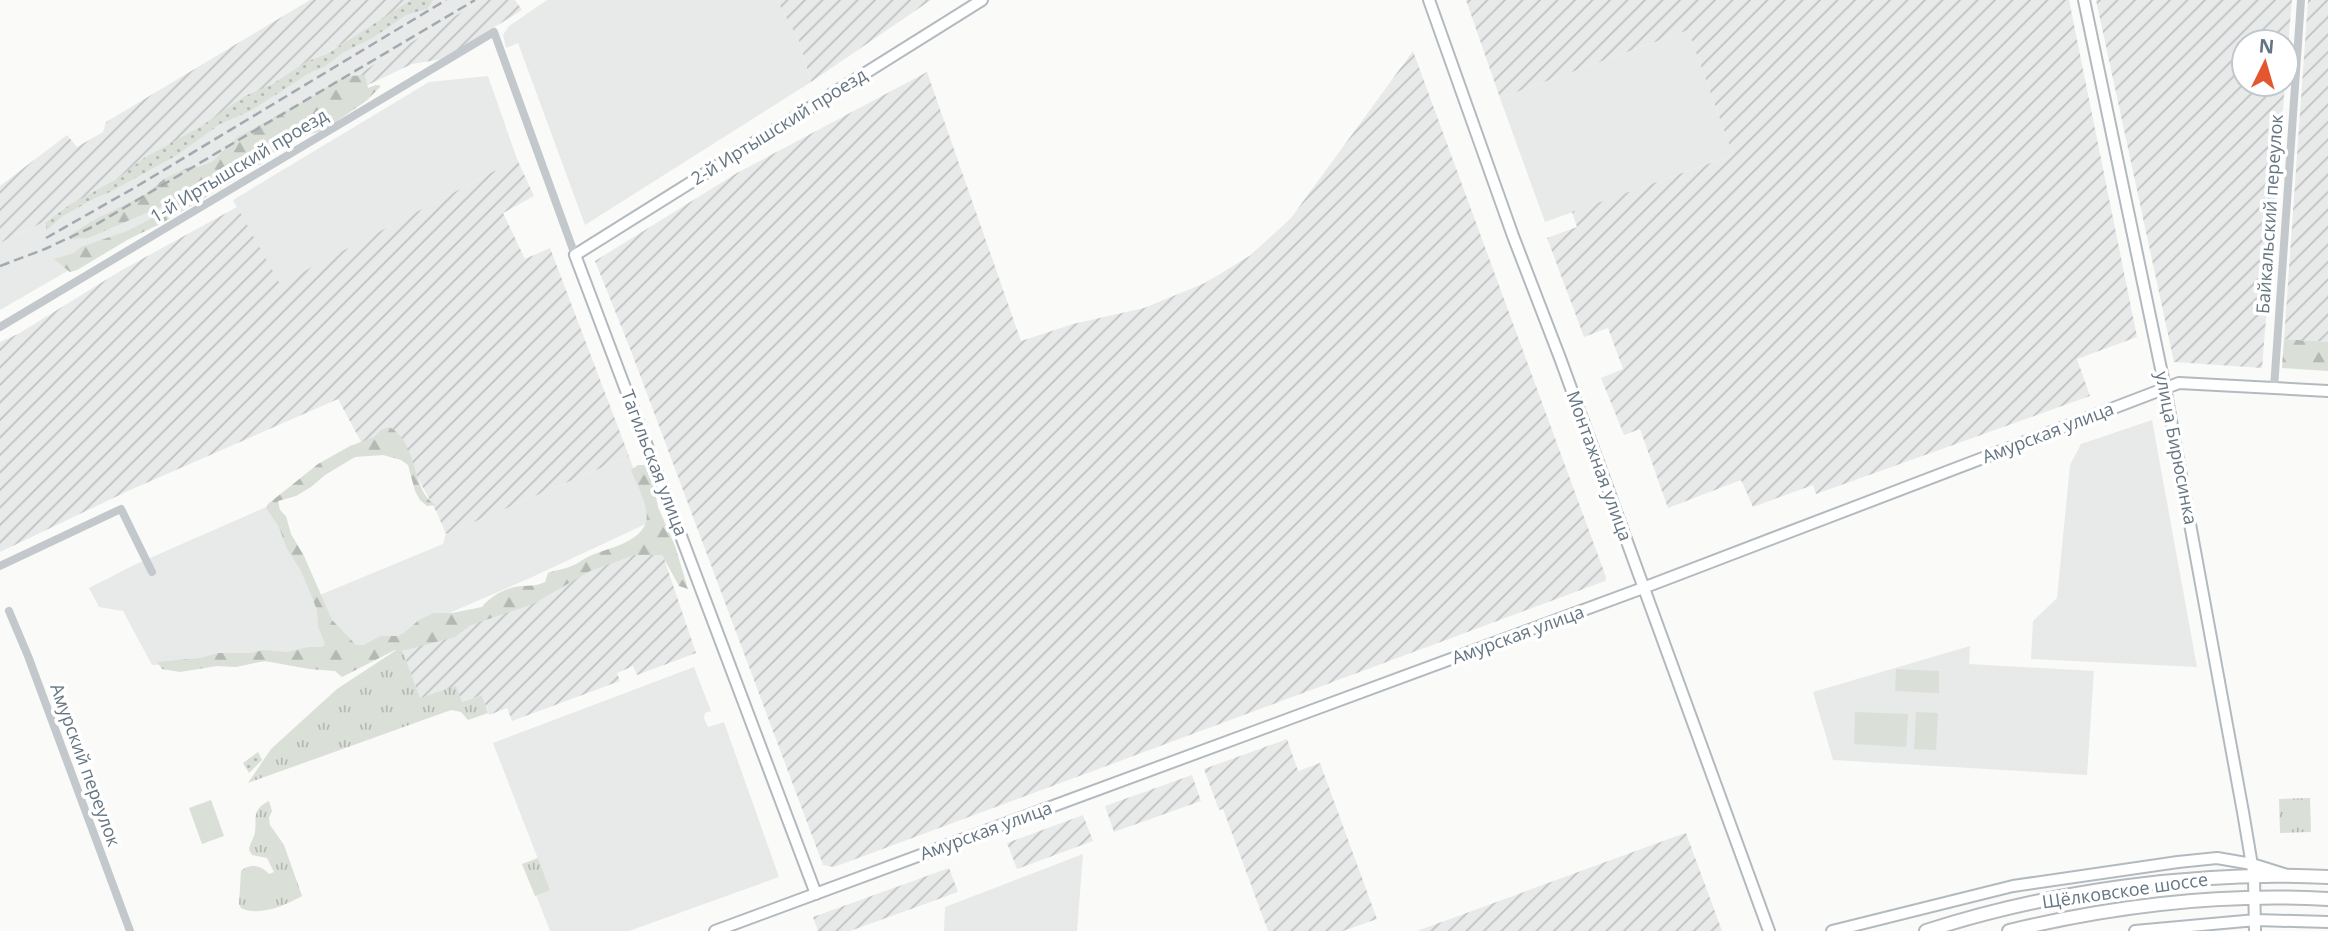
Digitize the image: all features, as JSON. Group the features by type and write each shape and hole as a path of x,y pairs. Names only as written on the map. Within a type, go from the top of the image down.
{"main road":[{"name":"Щёлковское шоссе","path":"1926,931 1990,913 2075,895 2253,870 2294,877 2328,877"},
{"name":"Щёлковское шоссе","path":"2013,930 2144,907 2255,898 2328,899"}],"street":[{"name":"2-й Иртышский проезд","path":"575,255 982,0"},
{"name":"Монтажная улица","path":"1429,0 1769,931"},
{"name":"улица Бирюсинка","path":"2084,0 2165,388 2253,870 2256,926"},
{"name":"Байкальский переулок","path":"2274,388 2301,0"},
{"name":"Тагильская улица","path":"494,33 816,894"},
{"name":"1-й Иртышский проезд","path":"0,327 494,33"},
{"name":"Амурская улица","path":"715,931 1643,588 2179,383 2328,391"},
{"path":"0,566 121,509 152,572"},
{"name":"Амурский переулок","path":"9,611 29,656 130,931"},
{"path":"1832,931 2013,886 2078,875 2217,858 2253,870"},
{"path":"2135,931 2328,922"},
{"path":"2013,930 2036,931"}],"shaded area":[{"path":"310,0 417,0 254,95 71,209 0,243 0,186 67,135 77,147 103,132 106,122"},
{"path":"417,0 482,0 350,79 353,106 0,310 0,243 71,209 254,95"},
{"path":"482,0 515,0 522,10 443,59 412,64 355,91 350,79"},
{"path":"547,0 777,0 800,43 811,82 585,225 518,43 506,48 503,35 509,26"},
{"path":"777,0 931,0 811,82 800,43"},
{"path":"1466,0 2069,0 2137,337 2077,359 2090,396 1816,494 1813,485 1753,507 1741,480 1668,508 1640,429 1624,435 1601,378 1623,369 1608,328 1584,337 1547,238 1577,227 1572,212 1733,155 1688,30 1500,98"},
{"path":"2096,0 2292,0 2290,28 2230,28 2230,98 2284,98 2262,368 2174,362"},
{"path":"2308,0 2328,0 2328,342 2284,339"},
{"path":"1688,30 1733,155 1545,222 1500,98"},
{"path":"1413,51 1606,577 1605,581 834,867 823,865 595,261 737,173 927,72 1021,341 1073,324 1144,308 1205,283 1251,255 1291,218"},
{"path":"488,76 517,159 279,285 233,200 429,82"},
{"path":"517,159 534,196 503,213 525,259 550,248 629,456 446,534 397,440 368,455 338,399 128,491 0,552 0,342 18,334 122,270 237,207 280,284"},
{"path":"2152,420 2197,667 2031,659 2033,621 2057,598 2070,465 2081,444"},
{"path":"629,456 652,521 530,578 343,659 152,665 123,611 99,607 89,588 134,565 273,504 315,597 443,544 446,534"},
{"path":"656,535 696,653 637,675 633,666 617,673 620,681 512,721 507,708 489,715 482,695 461,702 420,699 401,647"},
{"path":"1970,646 1969,664 2094,671 2087,775 1833,760 1813,692"},
{"path":"694,667 711,711 705,713 704,718 708,727 724,722 779,877 629,931 550,931 536,895 550,890 493,743"},
{"path":"1287,739 1298,771 1320,763 1377,919 1343,931 1268,931 1223,809 1219,810 1204,769"},
{"path":"1192,775 1201,801 1114,832 1105,806"},
{"path":"1083,815 1093,841 1017,869 1007,843"},
{"path":"1686,833 1722,931 1417,931 1674,837"},
{"path":"1083,854 1077,931 944,931 945,907"},
{"path":"949,868 958,892 850,931 818,931 813,917"}],"green space":[{"path":"411,0 433,0 427,9 406,15 250,111 220,124 177,155 61,217 47,230 45,223 71,204 117,179 144,158 200,127 245,96 271,85 306,62 327,54"},
{"path":"365,75 368,88 381,86 366,101 324,130 286,145 261,164 246,169 236,179 213,193 77,270 70,272 54,259 149,220 165,208 165,205 88,238 70,239 72,234 144,195 164,179 189,167 212,162 236,138 314,96 337,80"},
{"path":"2284,339 2328,342 2328,371 2282,368"},
{"path":"389,427 399,434 406,444 422,490 436,505 427,506 420,500 408,465 383,455 355,457 296,496 278,501 332,620 356,645 364,645 380,636 397,636 434,613 452,613 482,607 503,591 541,584 545,582 548,573 571,566 637,535 647,516 631,470 638,465 646,465 651,473 658,507 675,546 688,589 679,586 662,555 635,555 590,571 533,604 471,625 455,637 406,650 395,650 342,677 335,671 265,661 236,667 217,666 180,672 162,669 157,662 201,658 218,653 251,653 263,650 287,652 323,647 325,643 318,627 317,610 310,592 287,549 279,527 266,508 318,464"},
{"path":"401,647 420,698 456,686 462,702 482,695 488,713 468,720 461,712 451,710 248,783 271,749 337,689"},
{"path":"1896,669 1939,671 1939,693 1895,691"},
{"path":"1855,712 1908,714 1906,747 1854,744"},
{"path":"1916,712 1938,713 1936,750 1914,749"},
{"path":"258,752 262,760 249,773 243,763"},
{"path":"2310,798 2311,832 2280,833 2279,799"},
{"path":"211,800 224,836 202,844 189,808"},
{"path":"269,801 272,811 270,825 284,845 302,896 272,909 248,910 241,908 239,904 241,871 255,866 269,874 274,872 267,858 252,855 249,850 255,832 257,811"},
{"path":"538,858 550,890 535,896 522,864"},
{"path":"264,873 275,903 258,909 246,879"}],"railway":[{"path":"46,238 446,0"},
{"path":"0,266 90,228 475,0"}]}
